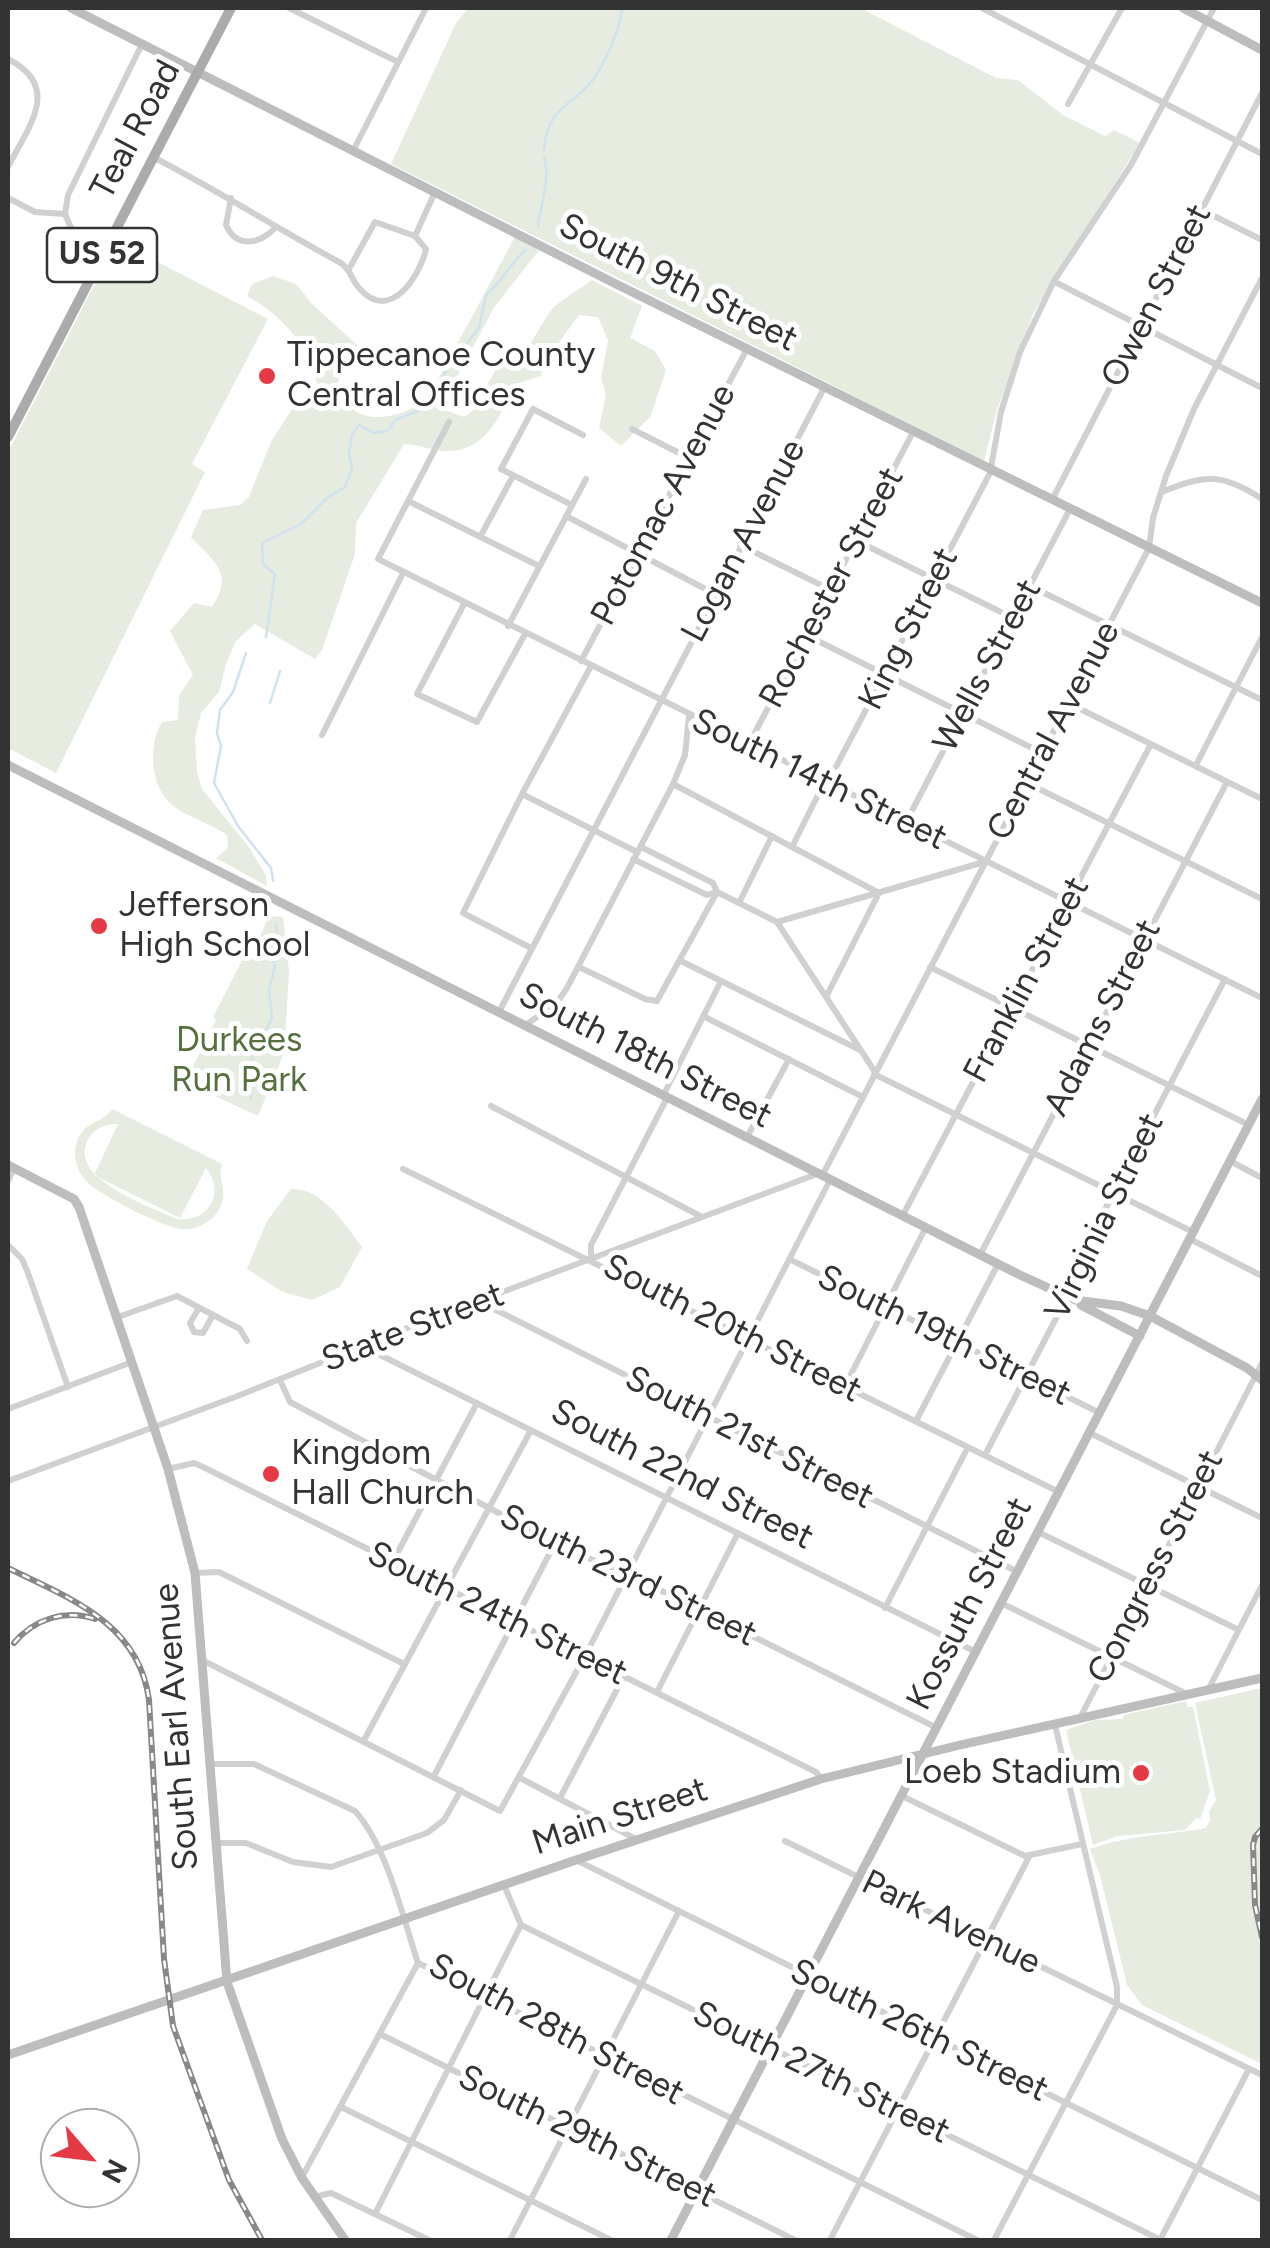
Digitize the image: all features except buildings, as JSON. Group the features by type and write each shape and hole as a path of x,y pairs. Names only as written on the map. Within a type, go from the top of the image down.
{"main road":[{"name":"Teal Road","path":"8,437 231,8"}],"street":[{"name":"South 9th Street","path":"72,8 989,471 1262,604"},
{"path":"289,8 398,62"},
{"path":"352,151 426,8"},
{"path":"982,8 1262,154"},
{"path":"1068,104 1122,8"},
{"path":"1183,8 1262,50"},
{"name":"King Street","path":"792,846 885,676 989,471 1020,352 1054,282 1131,164 1214,8"},
{"path":"105,248 72,230 65,214 68,195 142,44"},
{"path":"8,59 25,68 40,98 8,167"},
{"name":"Owen Street","path":"1052,500 1262,93"},
{"path":"153,157 231,198 275,228 349,269 365,294 382,300 407,290 426,249 415,236 375,222 349,269"},
{"path":"415,236 435,192"},
{"path":"8,198 35,212 65,214"},
{"path":"231,198 226,225 238,241 264,238 275,228"},
{"path":"1202,210 1262,240"},
{"name":"Central Avenue","path":"461,1790 500,1811 520,1778 789,1259 823,1176 874,1073 1110,625 1148,548 1162,492 1194,409 1262,278"},
{"path":"1054,282 1262,388"},
{"name":"Potomac Avenue","path":"581,661 747,349"},
{"name":"Logan Avenue","path":"498,1014 824,388"},
{"path":"572,506 501,469 533,409 583,435"},
{"path":"450,422 408,502 539,566"},
{"path":"632,429 687,457"},
{"name":"Rochester Street","path":"750,744 913,432"},
{"path":"480,537 513,476"},
{"path":"1162,492 1190,479 1207,477 1220,478 1262,499"},
{"path":"508,626 586,478"},
{"path":"1251,492 1262,488"},
{"name":"South 14th Street","path":"408,502 378,559 1262,998"},
{"name":"Wells Street","path":"906,822 1070,509"},
{"path":"566,516 715,594"},
{"path":"857,541 1013,618"},
{"path":"740,546 831,590"},
{"path":"322,734 403,573"},
{"path":"1030,586 1262,700"},
{"path":"464,604 417,694 477,722 525,634"},
{"path":"808,636 1042,753"},
{"path":"1195,765 1262,638"},
{"name":"Potomac Avenue","path":"532,948 463,913 592,666"},
{"path":"1068,703 1262,799"},
{"path":"524,1026 556,1004 579,967 673,784 685,755 690,716"},
{"name":"Franklin Street","path":"903,1216 1151,744"},
{"name":"South 18th Street","path":"8,764 998,1264 1075,1300 1121,1306 1150,1316 1259,1377"},
{"name":"Adams Street","path":"980,1255 1227,782"},
{"path":"1026,783 1262,900"},
{"path":"673,784 879,893"},
{"path":"522,794 637,852 714,883 717,892 777,922 874,1073 1114,1193 1262,1276"},
{"path":"739,904 772,836"},
{"path":"637,852 707,895 717,892"},
{"path":"777,922 985,862"},
{"path":"579,967 657,1002 717,892"},
{"path":"826,997 879,893"},
{"path":"681,962 860,1050"},
{"path":"930,966 1249,1126"},
{"name":"Virginia Street","path":"985,1455 1225,979"},
{"path":"593,1260 590,1250 721,982"},
{"path":"703,1016 863,1097"},
{"path":"747,1138 789,1059"},
{"name":"Kossuth Street","path":"672,2240 1262,1099"},
{"path":"491,1106 703,1218"},
{"path":"1230,1162 1262,1178"},
{"path":"8,1182 11,1167"},
{"name":"South Earl Avenue","path":"11,1167 74,1199 168,1468 195,1573 227,1982 271,2112 302,2178 345,2240"},
{"name":"South 20th Street","path":"403,1169 1059,1492"},
{"name":"State Street","path":"8,1481 823,1176"},
{"path":"845,1386 926,1228"},
{"path":"8,1245 22,1259 28,1273 68,1386"},
{"name":"South 19th Street","path":"789,1259 1100,1413"},
{"path":"916,1421 998,1264"},
{"path":"118,1317 177,1296 240,1329 246,1341"},
{"path":"1075,1300 1090,1312 1140,1336"},
{"name":"South 21st Street","path":"480,1302 1018,1572"},
{"path":"199,1308 190,1323 194,1332 204,1333 213,1315"},
{"name":"South 22nd Street","path":"364,1346 976,1652"},
{"path":"8,1409 132,1362"},
{"name":"Congress Street","path":"1080,1718 1198,1486 1259,1377 1262,1363"},
{"name":"South 23rd Street","path":"280,1380 290,1402 435,1480 555,1543 937,1728"},
{"path":"392,1562 477,1403"},
{"path":"363,1742 531,1430"},
{"name":"South 19th Street","path":"1090,1433 1262,1518"},
{"path":"885,1608 968,1447"},
{"name":"South 24th Street","path":"168,1468 194,1463 203,1466 816,1772 821,1780"},
{"path":"1038,1532 1239,1630"},
{"path":"657,1692 738,1533"},
{"path":"434,1776 555,1543"},
{"path":"195,1573 219,1572 404,1664"},
{"path":"1208,1690 1262,1584"},
{"path":"1001,1604 1188,1695"},
{"path":"204,1660 461,1790 437,1828 379,1851 320,1868 293,1862 246,1842 215,1843"},
{"path":"560,1798 624,1676"},
{"name":"Main Street","path":"8,2055 637,1839 821,1780 1262,1678"},
{"path":"994,2240 1120,2006 1055,1724"},
{"name":"South 28th Street","path":"210,1764 254,1764 355,1811 366,1823 379,1851 418,1963 977,2240"},
{"path":"520,1778 637,1839"},
{"path":"902,1796 1030,1858 1082,1844"},
{"name":"Park Avenue","path":"784,1841 1262,2076"},
{"path":"830,2240 1030,1858"},
{"name":"South 26th Street","path":"576,1860 1262,2200"},
{"path":"375,2214 521,1925 504,1885"},
{"path":"510,2240 679,1911"},
{"name":"South 27th Street","path":"521,1925 1161,2240"},
{"path":"302,2178 418,1963"},
{"name":"South 29th Street","path":"380,2034 795,2240"},
{"path":"1161,2240 1248,2068"},
{"path":"340,2108 610,2240"},
{"path":"314,2197 331,2193 428,2240"}],"green space":[{"path":"468,8 860,8 996,78 1018,80 1063,115 1105,136 1114,130 1140,143 1033,314 997,410 984,461 391,164 456,23"},
{"path":"515,237 540,249 495,306 440,408 464,417 482,404 499,364 526,348 553,308 592,280 642,306 630,338 655,351 666,370 650,417 621,446 599,428 606,395 601,378 608,340 598,317 579,315 545,361 541,376 516,384 481,439 471,446 444,451 404,444 356,523 355,554 322,650 315,659 255,624 236,641 219,692 201,713 195,737 197,772 202,789 266,875 267,886 216,858 228,848 227,835 171,804 159,786 153,764 162,722 178,720 179,695 193,675 170,631 194,603 212,607 222,585 214,561 191,537 203,510 240,505 249,497 271,442 297,401 313,393 318,385 313,373 314,359 277,317 247,296 252,284 273,276 296,284 357,345 336,386 343,400 363,415 402,413 427,400"},
{"path":"117,241 268,319 192,464 205,472 56,773 8,748 8,452"},
{"name":"Durkees Run Park","path":"269,916 283,917 289,972 284,1053 258,1116 185,1082 216,1020 213,1017"},
{"path":"112,1109 222,1164 223,1200 213,1218 201,1226 173,1227 117,1202 86,1181 76,1164 76,1145 83,1131","holes":["118,1124 95,1173 85,1157 86,1144 99,1128","206,1168 212,1178 214,1196 205,1211 188,1219 177,1219 150,1207 99,1178 180,1218"]},
{"path":"291,1189 303,1190 323,1201 362,1247 340,1287 312,1300 283,1292 247,1269 267,1221"},
{"path":"1262,1688 1262,2064 1142,2005 1127,1985 1090,1849 1206,1828 1216,1800 1195,1703"},
{"name":"Loeb Stadium","path":"1186,1701 1188,1707 1193,1707 1210,1791 1200,1819 1196,1818 1185,1830 1118,1836 1093,1845 1066,1730"}],"waterway":[{"path":"544,150 554,117 602,66 622,8"},
{"path":"538,227 546,183 544,157"},
{"path":"266,637 275,574 263,564 262,543 301,524 327,498 345,487 352,468 352,435 359,425 374,433 388,431 395,420 423,409 448,367 479,328 486,295 526,250"},
{"path":"246,653 233,692 220,710 217,733 221,746 214,783 238,826 271,868 273,881"},
{"path":"270,703 280,671"},
{"path":"251,1098 252,1055 272,1019 269,989 275,966 268,943 277,934 276,925"}],"railway":[{"path":"8,1568 98,1616 116,1632 143,1673 149,1700 164,1959 173,2026 229,2180 262,2240"},
{"path":"14,1643 51,1618 72,1615 95,1619"},
{"path":"1262,1829 1253,1845 1255,1905 1262,1937"}],"place":[{"name":"Tippecanoe County Central Offices","path":"267,376"},
{"name":"Jefferson High School","path":"99,926"},
{"name":"Kingdom Hall Church","path":"271,1474"},
{"name":"Loeb Stadium","path":"1141,1773"}]}
